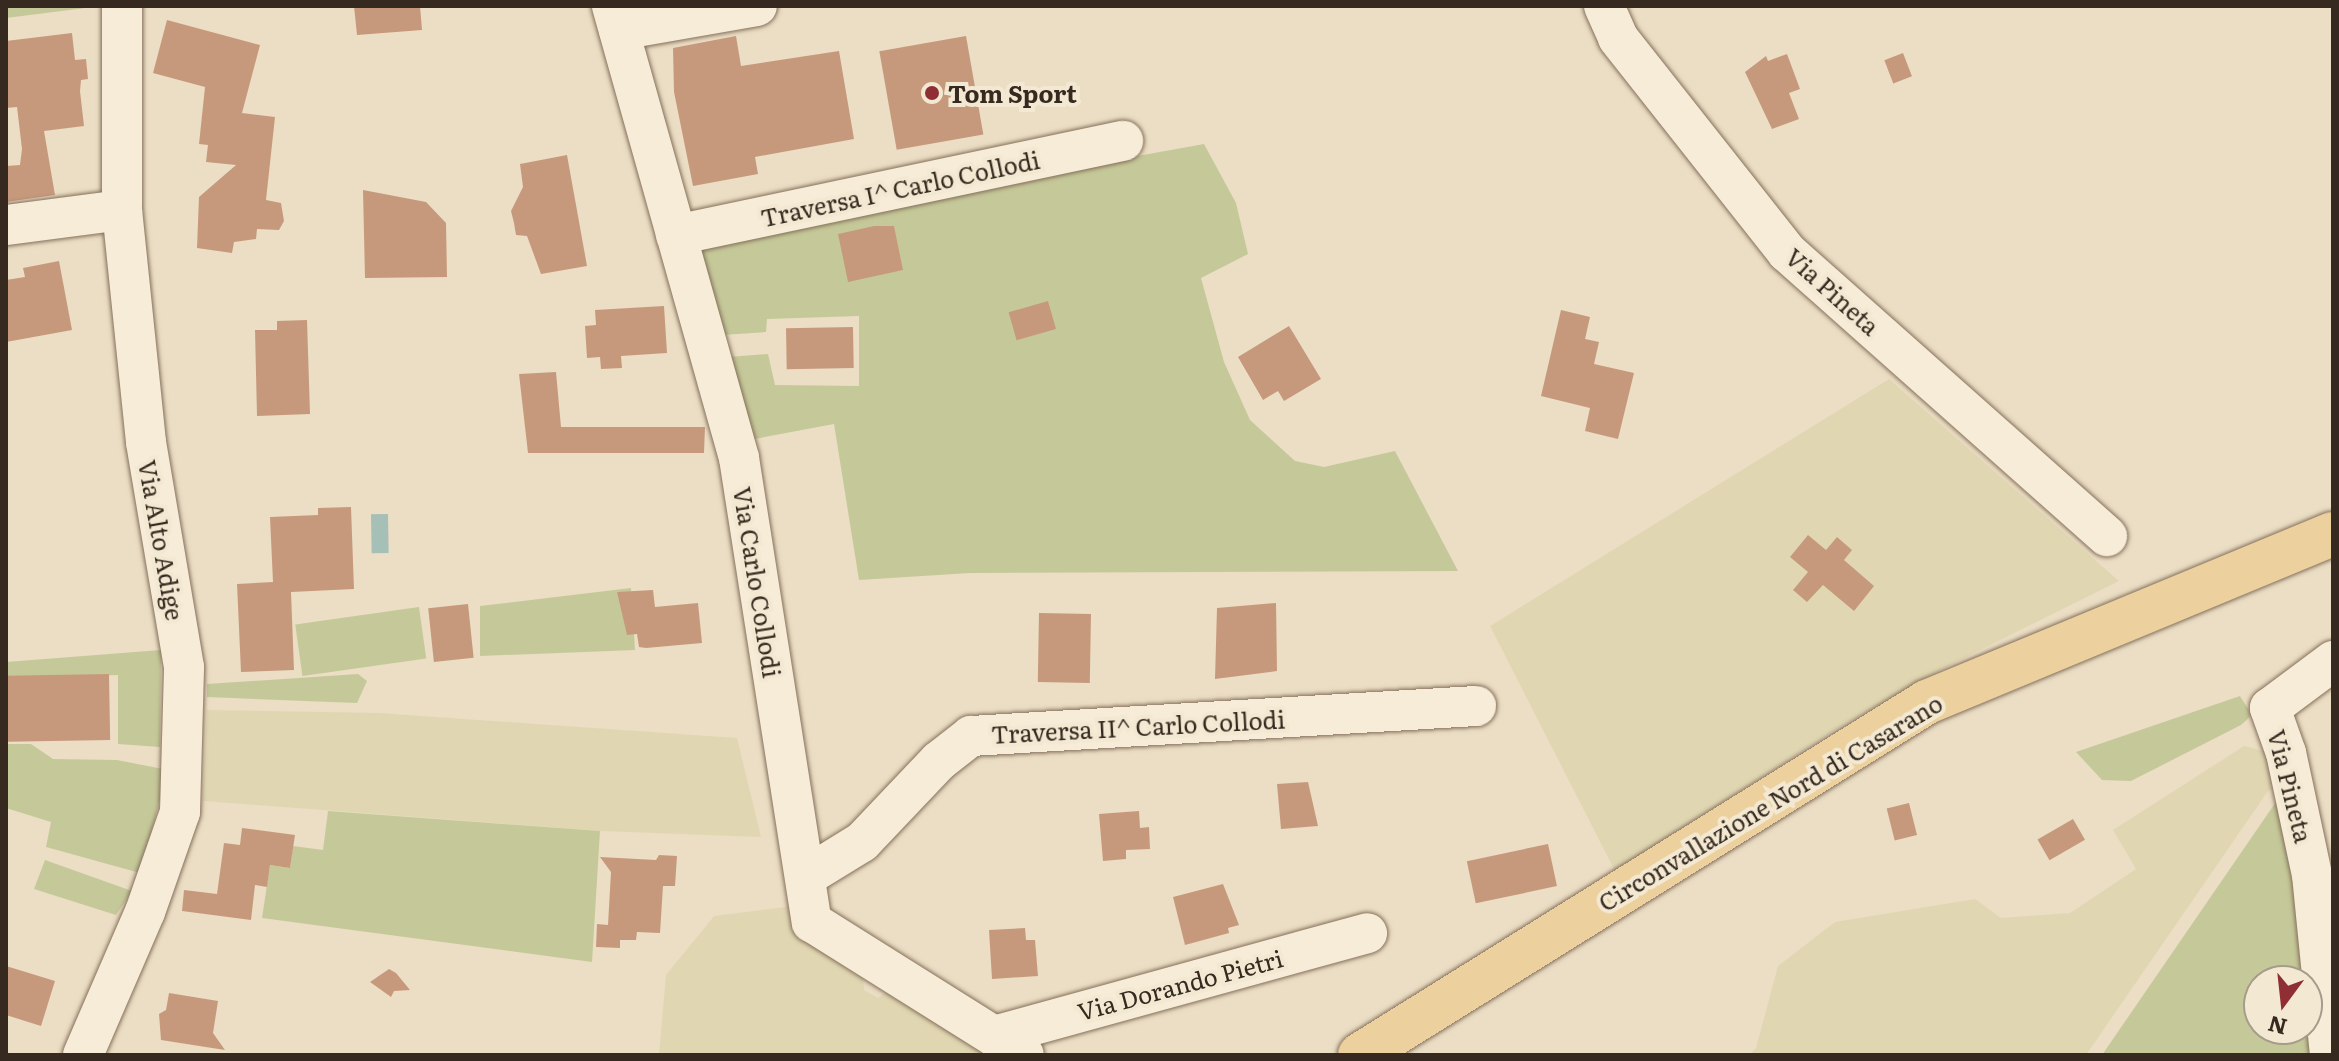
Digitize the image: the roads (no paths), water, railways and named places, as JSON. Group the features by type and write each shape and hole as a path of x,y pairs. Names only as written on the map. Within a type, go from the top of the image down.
{"main road":[{"name":"Circonvallazione Nord di Casarano","path":"1360,1055 1927,702 2333,534"}],"street":[{"name":"Via Alto Adige","path":"83,1055 145,912 180,812 184,667 146,442 122,210 122,6"},
{"path":"615,18 757,6"},
{"name":"Via Pineta","path":"1604,6 1618,38 1787,252 2107,536"},
{"name":"Via Carlo Collodi","path":"615,18 739,458 812,922 1009,1046"},
{"name":"Traversa I^ Carlo Collodi","path":"676,235 1123,141"},
{"path":"6,225 122,210"},
{"name":"Via Pineta","path":"2330,1055 2312,875 2286,753 2270,708 2333,661"},
{"name":"Traversa II^ Carlo Collodi","path":"805,877 862,842 939,761 971,736 1476,706"},
{"name":"Via Dorando Pietri","path":"1009,1046 1367,933"}],"water":[{"path":"371,514 388,514 389,553 372,553"}],"place":[{"name":"Tom Sport","path":"932,93"}]}
